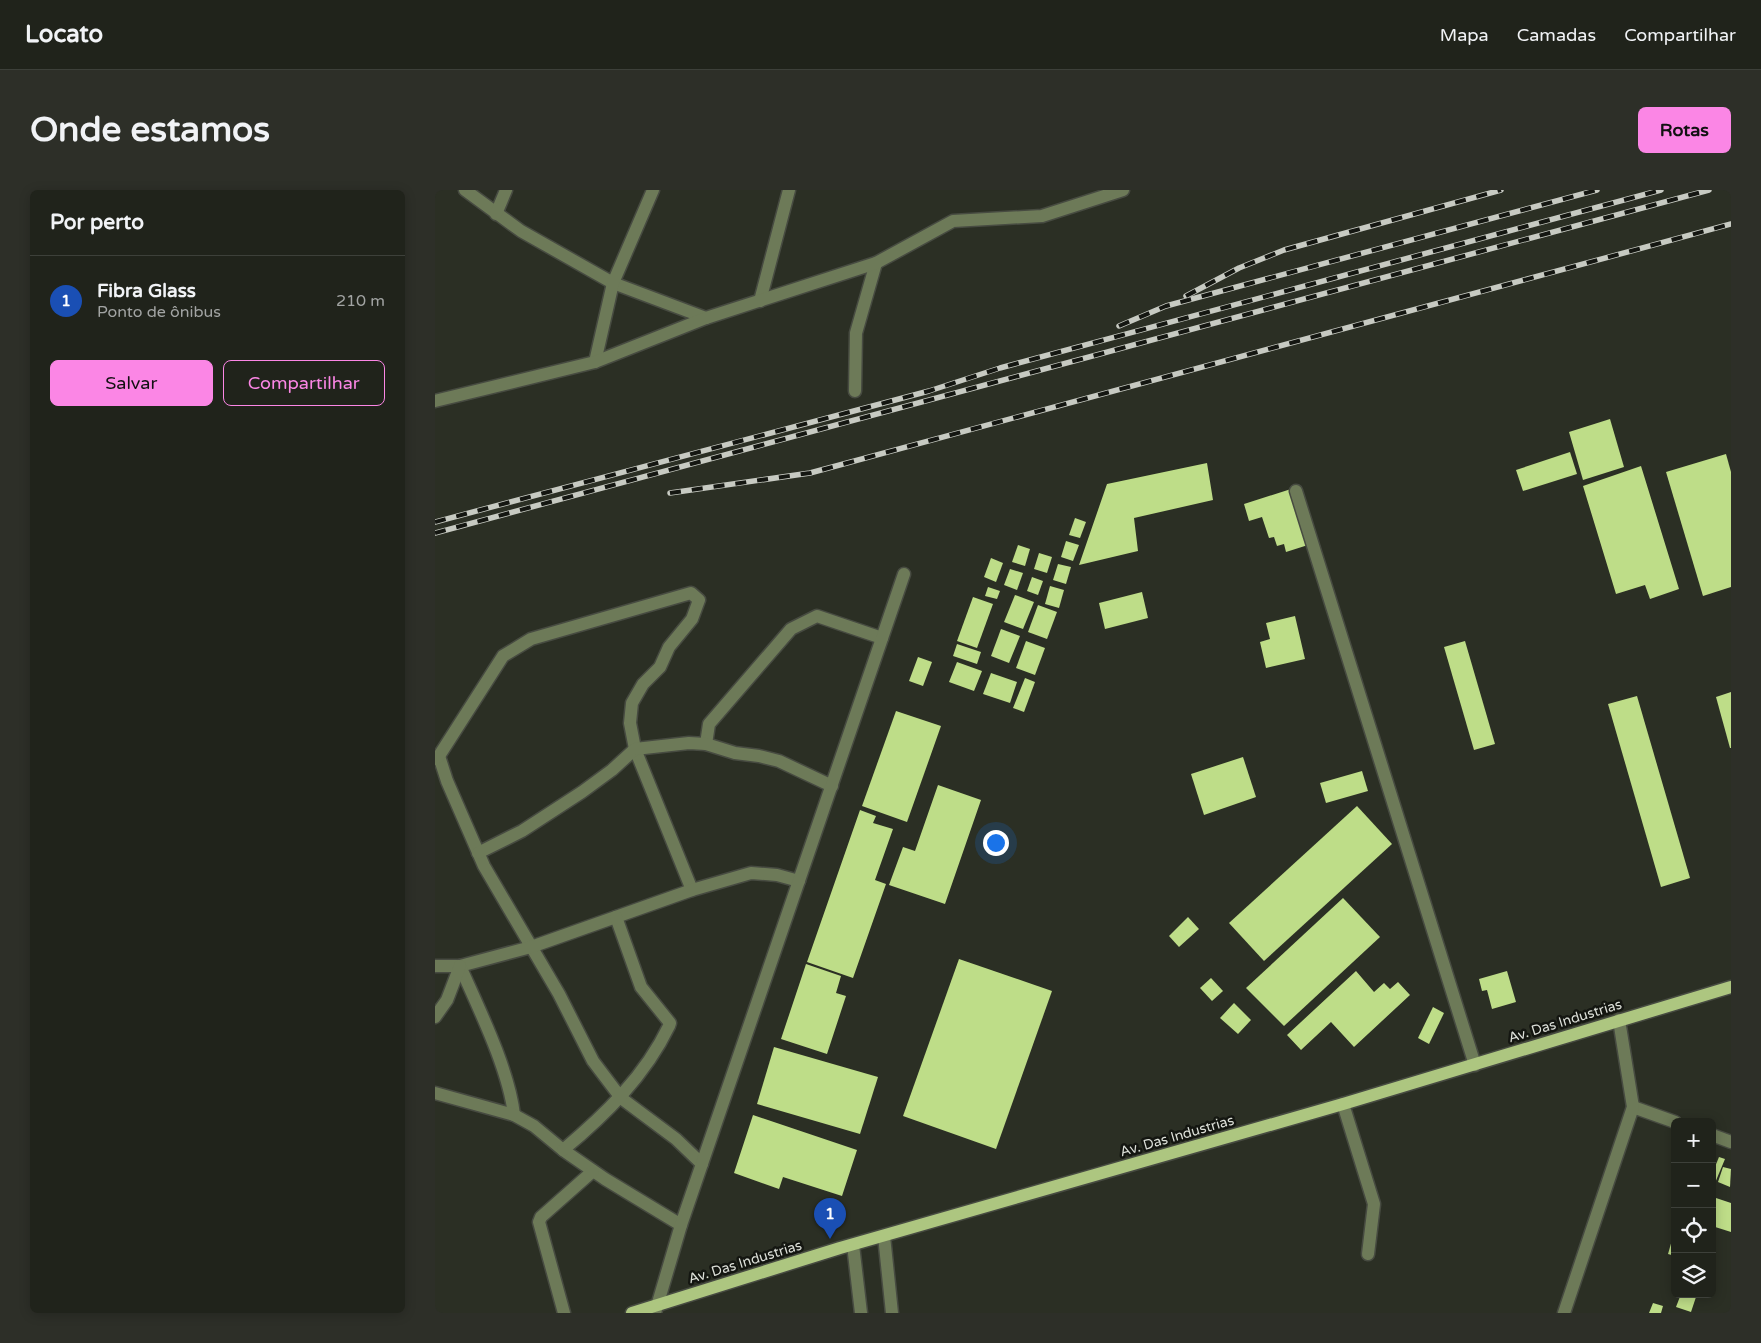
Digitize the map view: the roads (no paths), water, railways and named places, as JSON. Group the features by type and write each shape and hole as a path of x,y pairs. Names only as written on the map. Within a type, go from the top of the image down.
{"main road":[{"name":"Av. Das Industrias","path":"632,1313 657,1309 853,1245 1343,1104 1731,987"}],"street":[{"path":"465,190 521,231 613,283 706,318"},
{"path":"496,214 506,190"},
{"path":"595,362 613,283 653,190"},
{"path":"760,301 789,190"},
{"path":"435,401 595,362 706,318 876,263 953,221 1042,216 1123,190"},
{"path":"855,391 856,333 876,263"},
{"path":"1296,491 1475,1065"},
{"path":"657,1309 681,1225 904,574"},
{"path":"692,890 635,749 630,723 632,702 643,684 660,668 669,647 692,619 699,600 691,593 531,639 503,656 437,758 478,853 593,1061 621,1098 676,1139 702,1164"},
{"path":"706,744 709,724 780,641 797,624 817,616 882,638"},
{"path":"478,853 522,831 582,792 612,770 635,749 689,743 706,744 735,753 759,756 779,762 832,786"},
{"path":"435,966 461,966 531,947 692,890 751,873 777,875 799,881"},
{"path":"563,1150 601,1118 621,1098 670,1023 641,987 616,917"},
{"path":"435,1017 447,1000 461,966"},
{"path":"461,966 483,1017 512,1097 514,1115"},
{"path":"1564,1313 1633,1107 1619,1020"},
{"path":"435,1092 514,1115 534,1126 593,1171 681,1225"},
{"path":"1343,1104 1374,1204 1368,1254"},
{"path":"1633,1107 1671,1121"},
{"path":"1716,1136 1731,1142"},
{"path":"564,1313 539,1222 541,1217 593,1171"},
{"path":"884,1236 892,1313"},
{"path":"853,1245 861,1313"}],"railway":[{"path":"1186,296 1239,268 1284,250 1501,190"},
{"path":"1119,326 1166,306 1597,190"},
{"path":"435,522 929,391 1000,368 1661,190"},
{"path":"435,533 1709,190"},
{"path":"670,493 810,473 1731,224"}],"place":[{"name":"Fibra Glass","path":"830,1239"}]}
